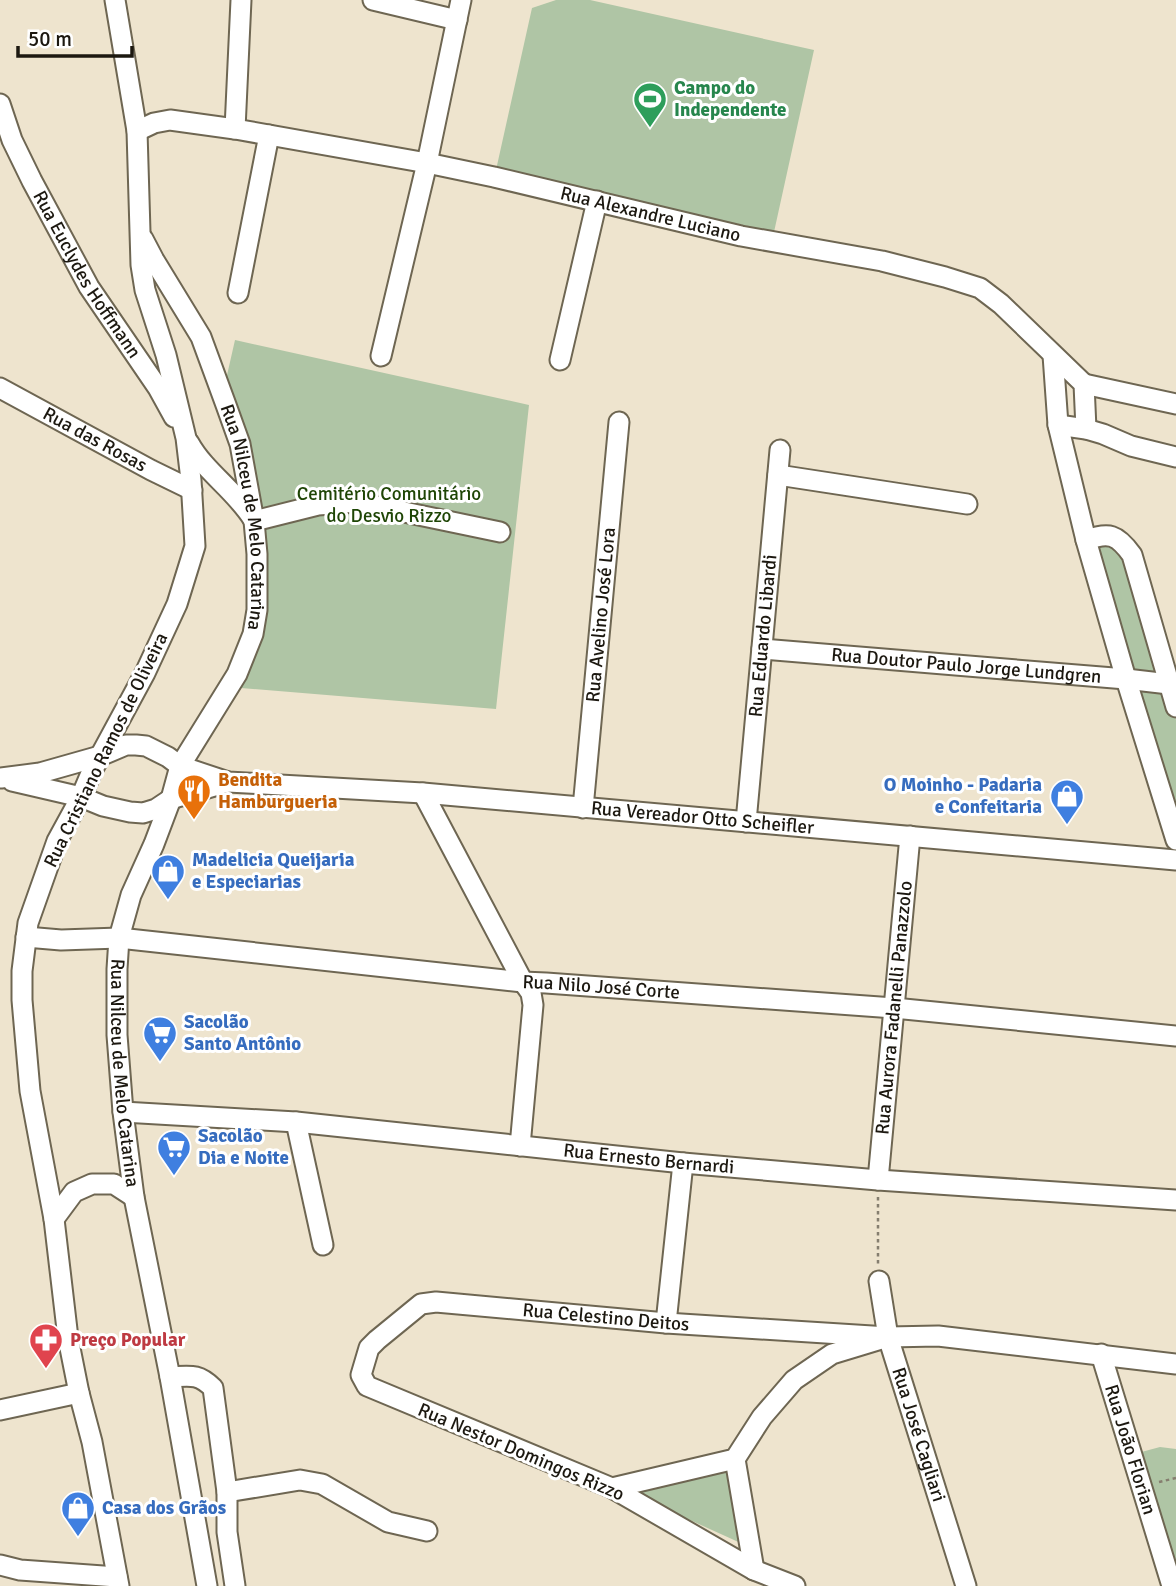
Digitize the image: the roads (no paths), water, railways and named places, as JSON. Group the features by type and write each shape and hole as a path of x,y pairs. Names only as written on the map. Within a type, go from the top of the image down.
{"street":[{"name":"Rua Cristiano Ramos de Oliveira","path":"115,0 137,131 141,265 145,290 166,355 186,438 195,546 177,604 145,673 57,841 28,923 22,971 22,1000 30,1091 54,1219 68,1338 92,1443 118,1581"},
{"path":"235,129 241,0"},
{"path":"373,0 457,20"},
{"path":"381,356 427,163 461,0"},
{"name":"Rua Euclydes Hoffmann","path":"0,104 17,150 89,287 158,388 197,457 250,514"},
{"name":"Rua Alexandre Luciano","path":"137,131 154,123 170,120 427,163 741,236 883,261 945,277 980,288 1001,304 1084,384"},
{"path":"238,293 269,135"},
{"path":"560,360 597,201"},
{"name":"Rua Nilceu de Melo Catarina","path":"140,233 201,337 240,444 257,554 257,610 253,634 237,674 180,766 170,799 131,895 119,938 117,969 117,1035 134,1197 170,1377 203,1584"},
{"path":"1053,355 1058,425 1086,540 1176,840"},
{"path":"1086,429 1084,384 1176,404"},
{"name":"Rua das Rosas","path":"0,388 151,470 192,485 210,488 250,514"},
{"name":"Rua Avelino José Lora","path":"583,808 619,422"},
{"path":"1058,425 1103,433 1131,446 1176,457"},
{"path":"151,470 170,467 178,460 186,438"},
{"name":"Rua Eduardo Libardi","path":"746,822 780,450"},
{"path":"778,475 967,504"},
{"path":"250,514 356,502 500,532"},
{"path":"1086,540 1100,535 1111,535 1122,542 1132,555 1176,707"},
{"name":"Rua Doutor Paulo Jorge Lundgren","path":"762,649 1169,684"},
{"name":"Rua Vereador Otto Scheifler","path":"0,778 40,773 100,756 126,745 146,746 180,766 228,782 423,793 1176,860"},
{"name":"Rua Vereador Otto Scheifler","path":"0,778 81,797 103,806 144,813 156,809 170,799 228,782"},
{"path":"423,793 531,993 533,1005 520,1146"},
{"name":"Rua Aurora Fadanelli Panazzolo","path":"877,1180 910,836"},
{"name":"Rua Nilo José Corte","path":"26,937 61,940 119,938 523,982 894,1008 1176,1036"},
{"name":"Rua Ernesto Bernardi","path":"123,1112 296,1122 683,1163 877,1180 1176,1200"},
{"path":"296,1122 323,1245"},
{"path":"666,1323 683,1163"},
{"path":"54,1219 74,1192 92,1184 114,1184 134,1197"},
{"name":"Rua José Cagliari","path":"879,1281 888,1337 966,1586"},
{"name":"Rua Celestino Deitos","path":"361,1375 369,1348 376,1340 421,1304 436,1302 666,1323 888,1337 938,1336 1176,1364"},
{"name":"Rua Celestino Deitos","path":"735,1459 762,1417 794,1380 832,1354 888,1337"},
{"name":"Rua João Florian","path":"1101,1354 1172,1586"},
{"name":"Rua Nestor Domingos Rizzo","path":"361,1375 367,1386 382,1393 612,1488 754,1570 795,1586"},
{"path":"170,1377 193,1376 204,1379 213,1388 227,1492 228,1532 235,1586"},
{"path":"0,1410 79,1393"},
{"path":"612,1488 735,1459 754,1570"},
{"path":"227,1492 300,1480 322,1484 388,1521 427,1531"},
{"path":"0,1565 20,1570 118,1581"}],"place":[{"name":"Campo do Independente","path":"650,129"},
{"name":"Bendita Hamburgueria","path":"194,821"},
{"name":"O Moinho - Padaria e Confeitaria","path":"1067,826"},
{"name":"Madelicia Queijaria e Especiarias","path":"168,901"},
{"name":"Sacolão Santo Antônio","path":"160,1063"},
{"name":"Sacolão Dia e Noite","path":"174,1177"},
{"name":"Preço Popular","path":"46,1370"},
{"name":"Casa dos Grãos","path":"78,1538"}],"park label":[{"name":"Cemitério Comunitário do Desvio Rizzo","path":"389,505"}]}
